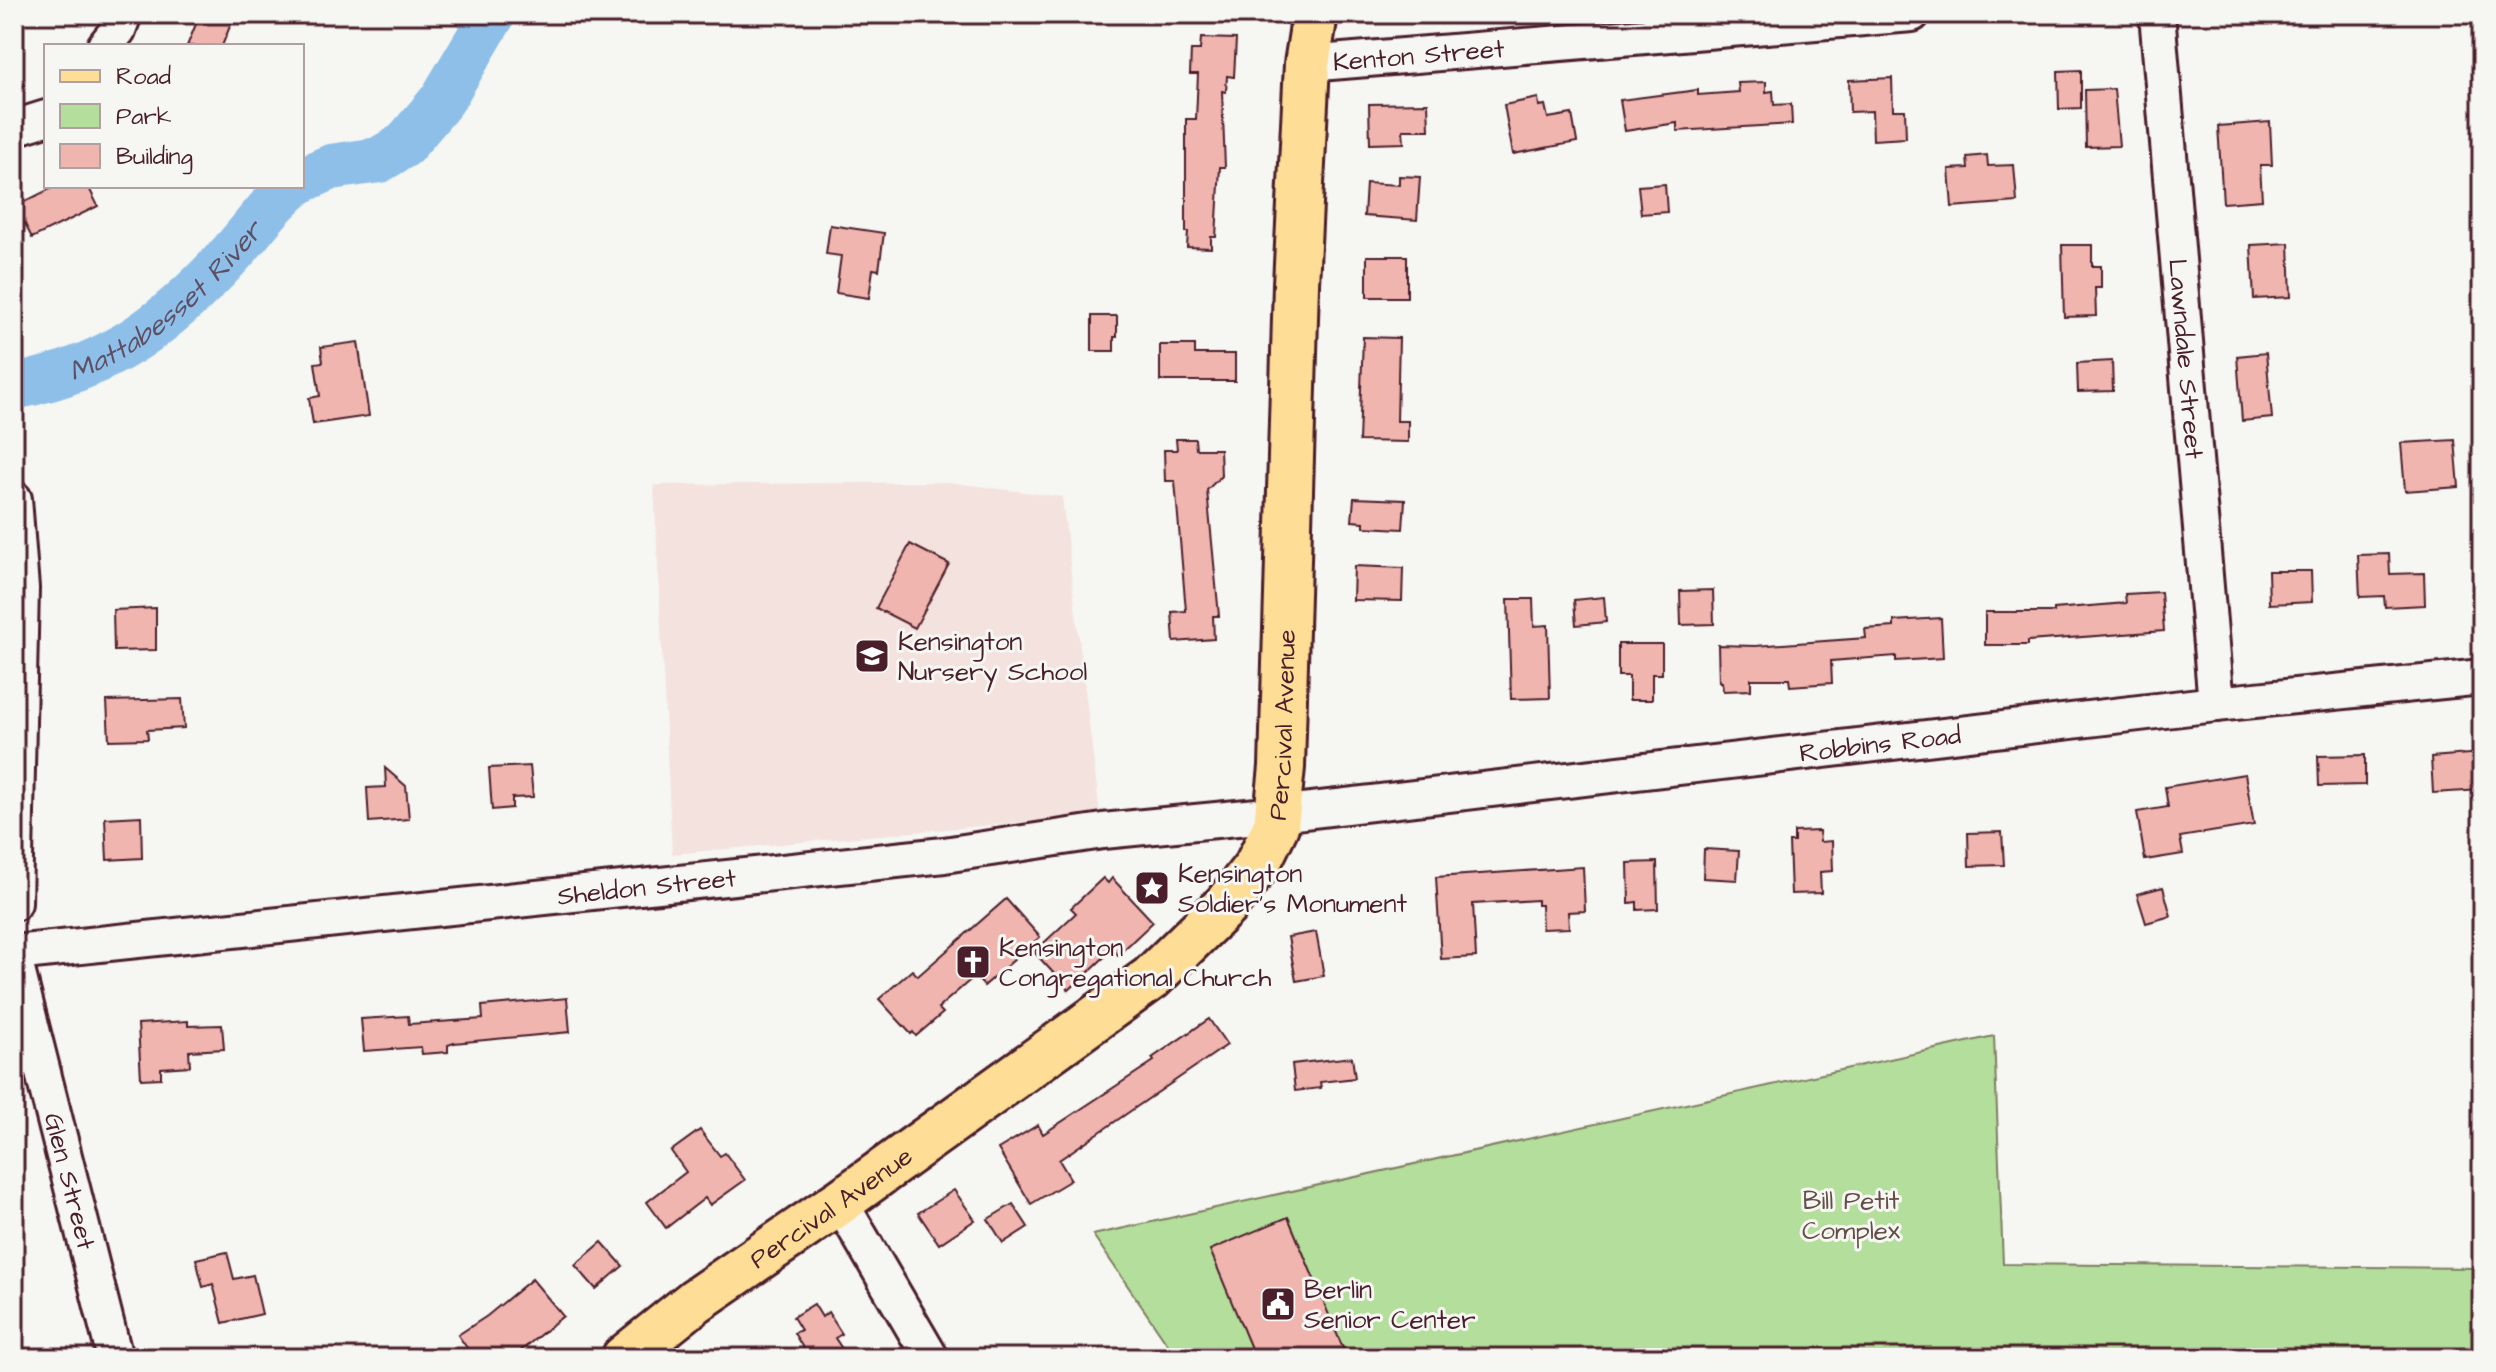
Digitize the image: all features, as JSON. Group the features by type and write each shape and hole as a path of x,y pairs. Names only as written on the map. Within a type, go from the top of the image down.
{"main road":[{"name":"Percival Avenue","path":"624,1358 695,1301 840,1202 1151,978 1194,938 1247,878 1273,835 1278,814 1282,752 1296,284 1307,64 1315,14"}],"street":[{"path":"107,44 118,30 124,14"},
{"name":"Kenton Street","path":"1307,64 1912,14"},
{"name":"Lawndale Street","path":"2157,14 2216,704"},
{"path":"14,128 44,119"},
{"path":"14,499 21,588 14,903"},
{"name":"Robbins Road","path":"1278,814 2216,704 2482,677"},
{"name":"Sheldon Street","path":"14,956 929,857 1103,831 1278,814"},
{"name":"Glen Street","path":"14,956 115,1358"},
{"path":"840,1202 931,1358"}],"shaded area":[{"name":"Kensington Nursery School","path":"947,482 1062,497 1100,815 672,854 654,485"}],"green space":[{"name":"Bill Petit Complex","path":"1994,1036 2003,1264 2482,1268 2482,1358 1177,1358 1093,1235"}],"building":[{"path":"200,14 235,14 223,44 188,44"},
{"path":"1201,38 1236,39 1234,77 1227,76 1226,92 1222,91 1225,167 1220,167 1216,237 1211,237 1211,248 1187,247 1186,232 1186,119 1196,119 1198,74 1190,74 1191,50 1200,50"},
{"path":"2081,70 2081,108 2059,109 2058,71"},
{"path":"1892,78 1893,110 1905,110 1906,138 1873,140 1872,111 1850,112 1849,80"},
{"path":"1766,82 1766,92 1773,91 1774,105 1791,104 1792,124 1677,131 1677,123 1625,131 1620,100 1698,90 1698,95 1739,92 1738,83"},
{"path":"2114,89 2119,146 2086,147 2085,90"},
{"path":"1538,98 1539,106 1545,105 1548,118 1572,114 1577,142 1513,154 1504,105"},
{"path":"1428,103 1429,130 1403,130 1404,143 1370,144 1369,104"},
{"path":"2270,122 2272,165 2260,165 2262,200 2223,203 2218,126"},
{"path":"1987,155 1988,166 2014,165 2017,202 1952,207 1949,169 1968,168 1967,157"},
{"path":"1399,176 1420,177 1417,220 1364,216 1366,183 1399,185"},
{"path":"1665,184 1667,212 1641,214 1638,186"},
{"path":"52,188 89,188 98,206 32,238 16,206"},
{"path":"830,225 884,233 879,270 873,269 869,298 836,293 841,256 826,254"},
{"path":"2289,243 2291,297 2254,299 2251,245"},
{"path":"2062,245 2092,245 2092,266 2101,266 2101,288 2095,288 2096,316 2064,317"},
{"path":"1367,256 1407,256 1407,297 1367,297"},
{"path":"1092,316 1117,316 1114,351 1092,351"},
{"path":"1363,337 1399,338 1397,421 1408,421 1408,442 1359,441"},
{"path":"358,342 369,416 313,424 309,398 320,396 315,363 323,362 321,347"},
{"path":"1160,345 1195,345 1195,354 1235,354 1235,381 1160,381"},
{"path":"2266,353 2272,418 2242,421 2237,356"},
{"path":"2112,361 2113,391 2078,392 2077,363"},
{"path":"1176,439 1195,439 1196,449 1220,449 1221,476 1207,490 1219,616 1213,616 1214,639 1174,642 1172,612 1186,611 1175,481 1165,481 1164,450 1177,450"},
{"path":"2455,440 2459,487 2405,491 2401,443"},
{"path":"1354,498 1405,500 1403,529 1364,527 1364,522 1352,521"},
{"path":"910,544 949,564 915,628 876,608"},
{"path":"2389,554 2390,574 2424,573 2425,605 2385,607 2384,596 2360,597 2358,555"},
{"path":"1354,566 1403,568 1402,601 1353,600"},
{"path":"2268,571 2311,571 2312,602 2269,604"},
{"path":"1713,590 1714,624 1681,625 1680,591"},
{"path":"2161,592 2164,631 2028,641 2028,645 1985,645 1985,612 2054,612 2054,609 2126,603 2125,594"},
{"path":"1604,597 1606,622 1576,625 1574,600"},
{"path":"1508,599 1533,599 1534,626 1548,625 1550,698 1511,699"},
{"path":"156,608 156,650 114,651 113,610"},
{"path":"1941,618 1943,658 1896,661 1896,656 1831,661 1832,683 1790,686 1789,679 1751,679 1751,690 1723,691 1722,682 1719,682 1718,645 1755,646 1866,638 1865,629 1894,627 1894,621"},
{"path":"1618,644 1662,644 1662,674 1652,674 1652,700 1629,700 1629,676 1618,676"},
{"path":"182,699 184,728 147,730 148,739 109,740 107,701"},
{"path":"2482,753 2482,790 2433,793 2431,757"},
{"path":"2365,755 2365,785 2319,786 2318,756"},
{"path":"530,766 533,797 512,798 512,808 492,810 489,768"},
{"path":"385,768 406,786 409,819 369,822 367,788 386,787"},
{"path":"2245,774 2254,825 2180,837 2183,854 2145,860 2137,812 2168,807 2165,787"},
{"path":"141,816 142,858 107,860 105,818"},
{"path":"1819,831 1820,842 1832,841 1833,871 1820,872 1821,893 1791,894 1789,842 1794,842 1794,832"},
{"path":"2002,832 2004,865 1969,866 1968,833"},
{"path":"1704,849 1739,851 1737,880 1703,878"},
{"path":"1657,862 1658,909 1637,910 1637,902 1629,903 1628,863"},
{"path":"1583,867 1585,911 1568,912 1569,928 1542,929 1541,905 1537,905 1537,900 1473,904 1476,957 1441,959 1436,877"},
{"path":"1103,878 1108,883 1112,878 1153,922 1118,955 1113,949 1069,990 1034,952 1076,913 1071,908"},
{"path":"2163,887 2171,916 2146,923 2137,894"},
{"path":"1006,899 1040,937 984,986 975,976 938,1008 943,1013 916,1036 913,1032 911,1034 879,999 912,970 918,976"},
{"path":"1316,932 1324,976 1296,981 1288,937"},
{"path":"567,998 570,1032 454,1043 448,1045 448,1052 422,1054 421,1047 364,1051 361,1019 408,1016 409,1024 483,1019 482,1006"},
{"path":"1209,1019 1227,1045 1059,1160 1071,1180 1031,1204 998,1149 1038,1125 1043,1134 1154,1061 1152,1058"},
{"path":"188,1021 188,1026 222,1025 224,1049 189,1051 190,1066 161,1068 161,1078 141,1079 138,1024"},
{"path":"1352,1057 1355,1078 1320,1082 1321,1088 1295,1091 1292,1064"},
{"path":"700,1130 720,1156 725,1153 745,1180 710,1205 705,1198 666,1228 647,1202 686,1172 671,1151"},
{"path":"954,1190 975,1220 939,1244 918,1213"},
{"path":"1013,1204 1028,1227 1003,1243 988,1219"},
{"name":"Berlin Senior Center","path":"1288,1217 1347,1358 1255,1358 1210,1250"},
{"path":"602,1242 623,1266 596,1289 575,1265"},
{"path":"227,1252 234,1279 253,1275 262,1314 223,1323 213,1284 203,1287 196,1259"},
{"path":"532,1279 563,1316 512,1358 474,1358 458,1335"},
{"path":"814,1304 822,1317 828,1312 842,1334 835,1338 848,1358 809,1358 794,1333 801,1330 793,1317"}],"waterway":[{"name":"Mattabesset River","path":"304,179 331,167 379,160 404,145 442,100 493,14"},
{"name":"Mattabesset River","path":"18,386 82,367 136,339 208,279 290,188"}],"place":[{"name":"Kensington Nursery School","path":"872,656"},
{"name":"Kensington Soldier's Monument","path":"1152,888"},
{"name":"Kensington Congregational Church","path":"973,962"},
{"name":"Berlin Senior Center","path":"1278,1304"}]}
